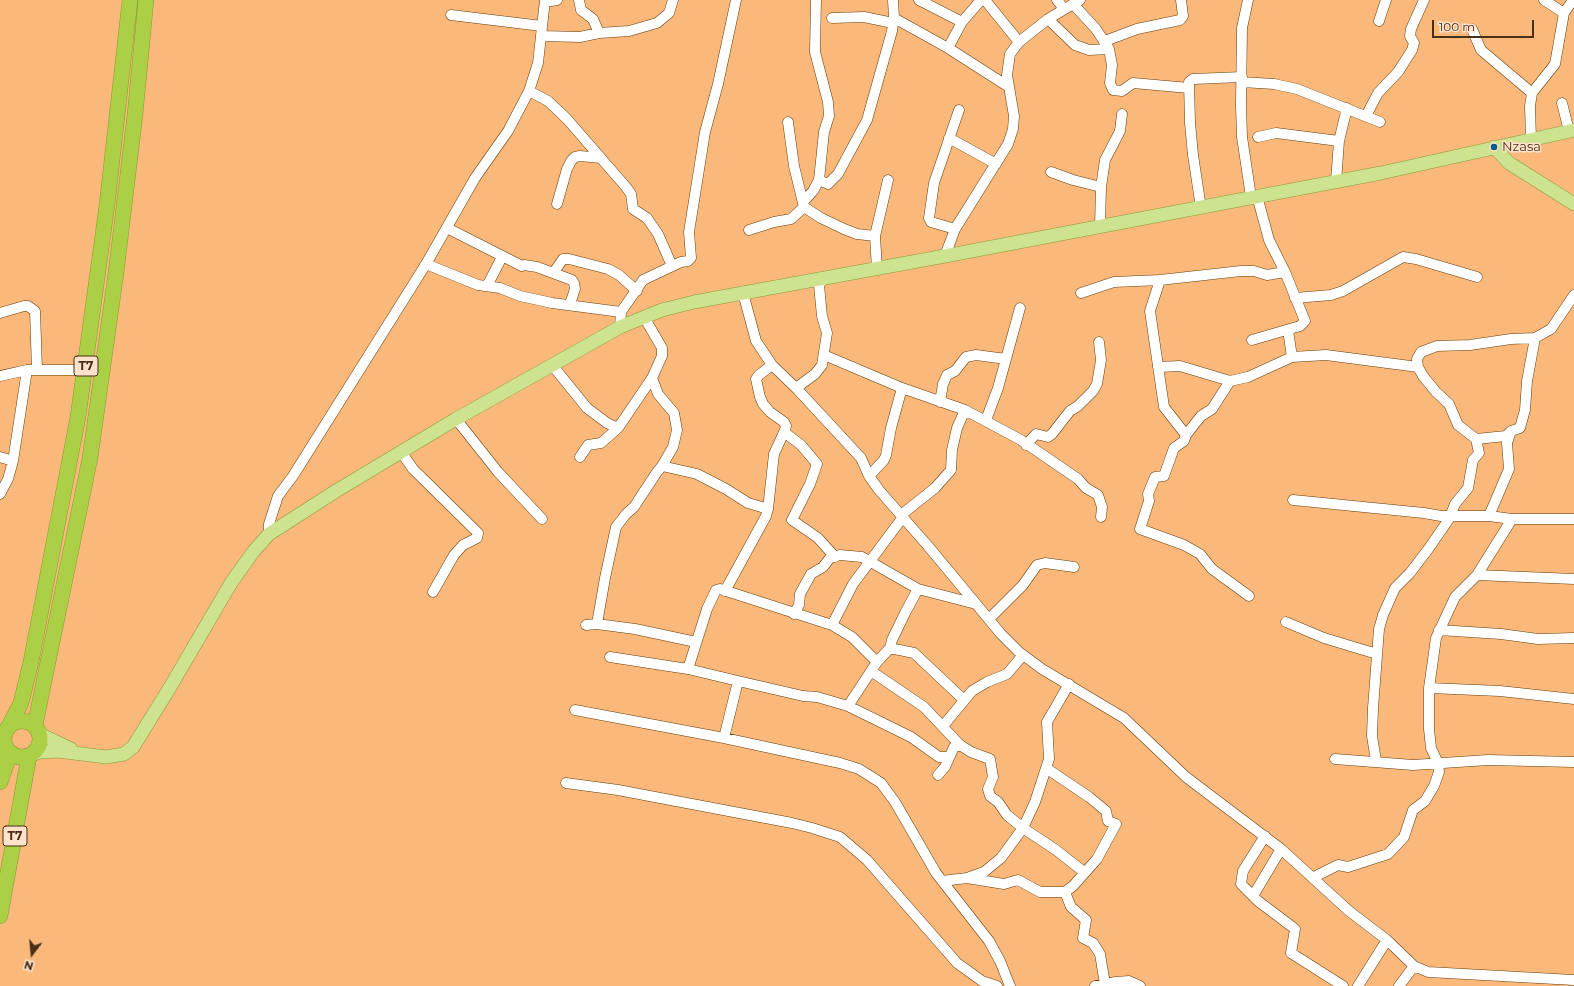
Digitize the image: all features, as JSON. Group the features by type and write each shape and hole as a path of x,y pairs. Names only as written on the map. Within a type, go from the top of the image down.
{"highway":[{"name":"T7","path":"0,782 7,762 5,735 21,703 36,642 85,370 110,182 130,0"},
{"name":"T7","path":"0,916 29,756 35,752 40,745 41,738 35,726 90,458 116,273 135,115 146,0"},
{"path":"29,756 15,756 5,735 18,721 29,722 35,726"}],"main road":[{"path":"29,756 40,752 58,751 79,752 113,757 124,754 133,747 171,687 231,583 253,552 269,534 456,419 620,327 644,317 677,306 1201,208 1254,196 1336,182 1572,131"},
{"path":"1494,147 1509,163 1574,204"},
{"path":"35,726 42,735 79,752"}],"street":[{"path":"269,534 269,524 278,496 293,476 426,264 475,178 508,131 529,91 538,63 545,1 557,0"},
{"path":"579,0 581,10 593,19 599,33"},
{"path":"451,15 580,38 599,33 629,30 657,23 668,13 674,0"},
{"path":"620,327 621,312 637,291 643,280 681,262 686,262 690,258 689,232 705,132 718,84 736,0"},
{"path":"748,230 774,222 791,219 804,204 819,180 829,108 815,52 814,0"},
{"path":"819,180 828,184 832,181 840,170 864,127 894,20 893,0"},
{"path":"919,0 962,22"},
{"path":"948,48 962,22 981,0"},
{"path":"985,0 1018,42"},
{"path":"1057,0 1064,9"},
{"path":"1048,19 1075,45 1089,50 1107,45 1137,29 1180,20 1183,16 1181,0"},
{"path":"1248,0 1242,28 1242,138 1254,196 1269,240 1285,272 1305,322 1300,326 1252,340"},
{"path":"1379,21 1386,0"},
{"path":"1366,116 1378,93 1398,72 1412,50 1414,43 1410,36 1411,29 1424,0"},
{"path":"1544,0 1564,12"},
{"path":"1531,140 1530,106 1532,93 1555,64 1564,12 1573,0"},
{"path":"945,256 955,229 1008,144 1014,123 1007,75 1008,59 1018,42 1048,19 1077,2 1088,20 1107,45 1112,65 1110,83 1113,90 1122,91 1133,83 1189,88"},
{"path":"832,18 864,17 894,20 948,48 1009,87"},
{"path":"1472,29 1481,50 1532,93"},
{"path":"1201,208 1193,155 1189,82 1193,79 1242,79 1284,86 1309,93 1380,122"},
{"path":"529,91 543,97 555,107 586,138 629,190 633,209 647,218 658,234 672,266"},
{"path":"1562,103 1572,131"},
{"path":"1336,182 1339,141 1347,108"},
{"path":"955,229 931,222 929,218 934,183 959,110"},
{"path":"1100,227 1101,187 1106,157 1120,131 1122,114"},
{"path":"788,122 793,160 804,204 821,218 844,229 857,234 875,236"},
{"path":"1258,136 1276,133 1339,141"},
{"path":"949,138 996,164"},
{"path":"557,204 565,174 571,161 575,157 580,156 601,158"},
{"path":"1051,172 1073,180 1101,187"},
{"path":"877,269 875,236 888,180"},
{"path":"447,228 522,266 528,265 554,272 572,280 574,283 574,294 570,304"},
{"path":"1295,298 1331,294 1343,291 1403,256 1477,278"},
{"path":"487,286 502,257"},
{"path":"554,272 563,259 569,259 608,269 619,275 637,291"},
{"path":"426,264 478,285 500,288 535,299 621,312"},
{"path":"1081,293 1114,282 1160,280 1241,270 1254,271 1267,275 1285,272"},
{"path":"796,388 815,374 822,365 827,333 822,316 819,285 823,279"},
{"path":"1160,280 1150,310 1165,411 1186,435"},
{"path":"743,293 756,341 772,366 796,388 861,458 869,476 1001,634 1023,655 1042,669 1124,718 1186,777 1281,849 1314,877 1350,911 1387,940 1414,966 1428,972 1574,980"},
{"path":"1376,761 1372,736 1377,654 1379,629 1388,600 1395,588 1410,573 1429,548 1451,515 1455,504 1468,488 1473,460 1479,453 1476,439 1458,425 1450,404 1436,392 1418,367 1417,359 1426,349 1511,338 1535,338 1550,329 1574,295"},
{"path":"0,313 24,306 28,306 35,311 32,370 13,461 8,479 0,494"},
{"path":"986,420 995,398 1020,308"},
{"path":"580,457 588,445 601,443 618,428 652,378 662,356 662,348 644,317"},
{"path":"1288,330 1292,356"},
{"path":"1476,439 1506,436 1511,431 1520,428 1525,410 1527,381 1535,338"},
{"path":"1026,445 1036,434 1048,436 1052,434 1070,411 1078,406 1093,391 1097,384 1101,360 1099,342"},
{"path":"824,355 902,388 965,410 986,420 1078,479 1086,488 1098,495 1102,507 1101,517"},
{"path":"940,402 943,384 947,375 955,371 966,357 976,355 1006,359"},
{"path":"1158,367 1180,366 1230,381 1248,377 1292,356 1326,355 1418,367"},
{"path":"552,365 587,408 607,423 618,428"},
{"path":"726,591 768,509 774,454 786,426 784,422 770,412 760,397 756,379 759,375 772,366"},
{"path":"0,376 32,370 85,370"},
{"path":"597,624 604,578 616,527 626,514 634,507 656,472 662,466 673,447 677,430 676,422 671,409 656,391 652,378"},
{"path":"1230,381 1212,409 1201,416 1186,435 1184,440 1174,448 1164,476 1155,477 1148,494 1149,501 1140,529 1184,545 1200,554 1212,569 1250,596"},
{"path":"869,476 884,460 886,455 891,428 902,388"},
{"path":"832,625 853,584 902,516 935,488 951,470 952,450 957,428 965,410"},
{"path":"456,419 498,472 542,518"},
{"path":"1489,516 1509,469 1507,443 1511,431"},
{"path":"784,432 801,445 817,464 810,484 792,520 818,538 835,557"},
{"path":"401,452 413,469 478,533 477,538 463,545 454,555 433,592"},
{"path":"0,458 13,461"},
{"path":"662,466 697,474 720,485 748,503 768,509"},
{"path":"1293,500 1441,516 1489,516 1512,519 1574,519"},
{"path":"1314,877 1338,866 1348,867 1388,854 1404,837 1413,810 1425,801 1434,786 1439,772 1438,762 1431,748 1429,688 1439,630 1447,617 1455,598 1477,575 1512,519"},
{"path":"794,614 799,604 804,585 811,574 823,567 830,558 840,555 853,555 870,562 918,589 976,604"},
{"path":"989,619 1023,584 1037,565 1045,563 1074,567"},
{"path":"1477,575 1574,579"},
{"path":"688,669 707,609 716,590 720,589 832,625 852,637 877,662"},
{"path":"848,706 877,662 890,648 901,620 918,589"},
{"path":"1286,622 1324,638 1377,654"},
{"path":"586,625 597,624 635,629 696,642"},
{"path":"1439,630 1501,634 1538,639 1574,638"},
{"path":"890,648 914,653 964,700"},
{"path":"943,726 972,691 987,682 1007,674 1023,655"},
{"path":"610,657 688,669 803,696 817,697 848,706 911,737 939,757 949,757"},
{"path":"871,671 924,707 960,745 971,752 990,759 993,777 988,794 1023,828 1056,850 1084,872"},
{"path":"724,738 738,681"},
{"path":"942,881 967,878 984,872 1001,858 1023,828 1035,802 1046,768 1049,752 1047,722 1069,684"},
{"path":"1429,688 1500,691 1574,699"},
{"path":"575,710 724,738 840,763 859,769 881,783 895,802 942,881 989,941 1000,961 1010,986"},
{"path":"938,775 945,767 954,747 960,745"},
{"path":"1335,759 1376,761 1400,765 1488,760 1574,762"},
{"path":"967,878 1004,884 1018,880 1040,892 1065,892 1073,886 1097,858 1116,824 1108,821 1106,811 1089,797 1046,768"},
{"path":"566,783 618,790 792,823 818,829 840,837 867,860 957,963 982,981 996,986"},
{"path":"1265,836 1244,870 1241,884 1253,896 1295,929 1291,953 1343,986"},
{"path":"1253,896 1281,849"},
{"path":"1065,892 1071,907 1080,912 1086,920 1083,938 1093,943 1100,954 1100,985 1129,981 1140,986"},
{"path":"1358,986 1387,940"},
{"path":"1399,986 1414,966"}],"place":[{"name":"Nzasa","path":"1494,147"}]}
